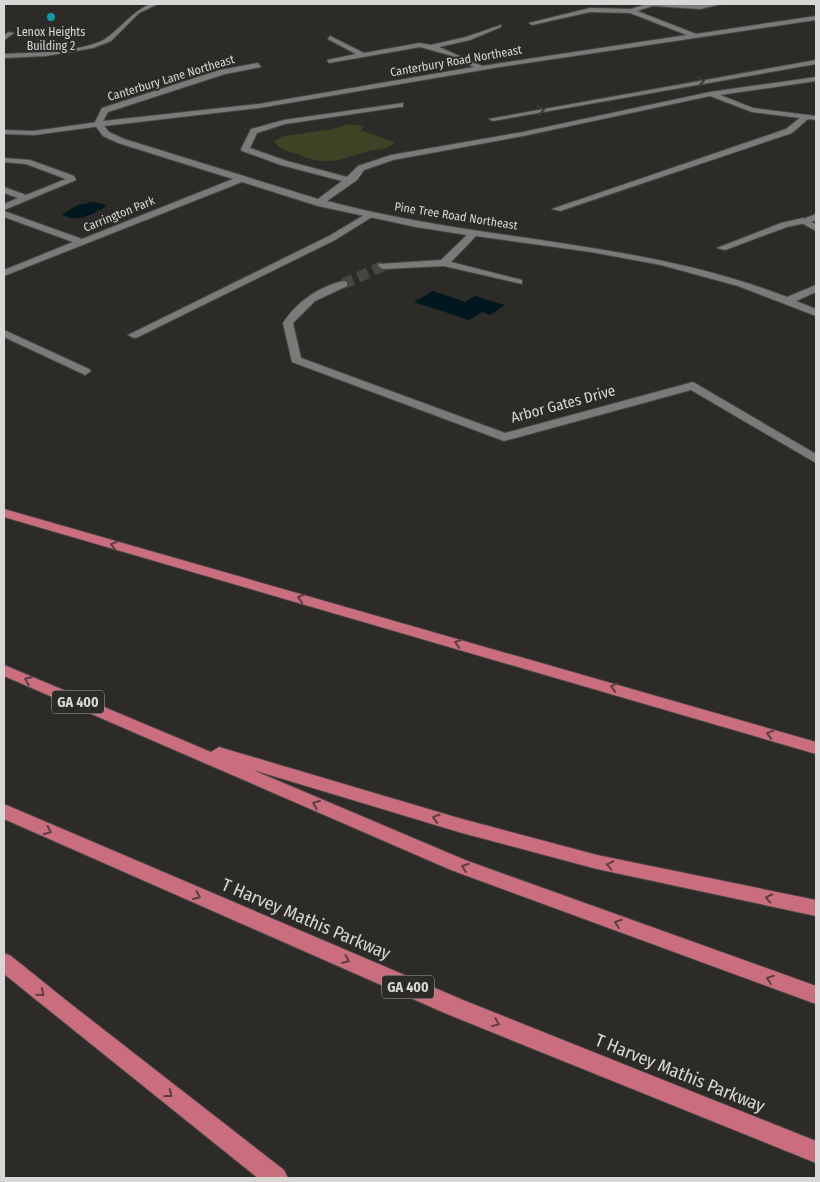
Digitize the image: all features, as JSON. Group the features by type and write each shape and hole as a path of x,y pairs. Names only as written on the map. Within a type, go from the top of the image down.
{"highway":[{"path":"4,513 601,684 816,748"},
{"name":"GA 400","path":"4,670 458,865 816,995"},
{"path":"153,734 462,826 587,859 816,908"},
{"name":"T Harvey Mathis Parkway","path":"4,811 455,1007 816,1152"},
{"path":"4,962 64,1012 276,1178"}],"street":[{"path":"4,56 46,54 91,47 109,40 137,12 155,4"},
{"path":"632,11 653,4 700,7 719,4"},
{"path":"532,23 590,7 632,11 696,37"},
{"name":"Canterbury Road Northeast","path":"4,132 34,133 259,106 480,68 816,18"},
{"path":"329,61 420,45 433,46 468,39 499,26"},
{"path":"4,38 11,33"},
{"path":"330,38 363,55"},
{"path":"433,46 468,60 480,68"},
{"path":"523,134 490,117 816,62"},
{"name":"Canterbury Lane Northeast","path":"98,124 105,110 223,72 258,65"},
{"path":"318,203 349,180 361,168 391,158 523,134 710,94 816,79"},
{"path":"710,94 752,110 816,118"},
{"path":"400,104 284,122 254,131 245,149 284,163 349,180 436,151"},
{"path":"557,209 789,131 805,118"},
{"name":"Pine Tree Road Northeast","path":"98,124 106,134 121,142 244,178 318,203 475,232 638,257 695,270 787,301 816,314"},
{"path":"391,158 401,163"},
{"path":"4,160 27,162 72,180 4,207"},
{"name":"Carrington Park","path":"4,274 244,178"},
{"path":"4,190 26,198"},
{"path":"4,214 82,242"},
{"path":"134,335 332,238 370,214"},
{"path":"722,248 784,225 816,217"},
{"path":"803,221 816,228"},
{"path":"444,263 475,232"},
{"path":"383,266 444,263 518,282"},
{"name":"Arbor Gates Drive","path":"343,284 315,296 297,309 288,323 296,360 504,436 693,386 816,459"},
{"path":"787,301 816,288"},
{"path":"4,333 85,371"}],"green space":[{"path":"348,124 364,126 361,130 395,143 385,148 339,160 323,161 284,150 274,141 284,136 333,129"}],"water":[{"path":"93,202 106,206 85,217 73,218 62,214 78,205"},
{"path":"433,291 465,302 475,296 505,305 490,315 482,312 469,320 414,302"}],"tunnel":[{"path":"343,284 383,266"}],"place":[{"name":"Lenox Heights Building 2","path":"51,17"}]}
